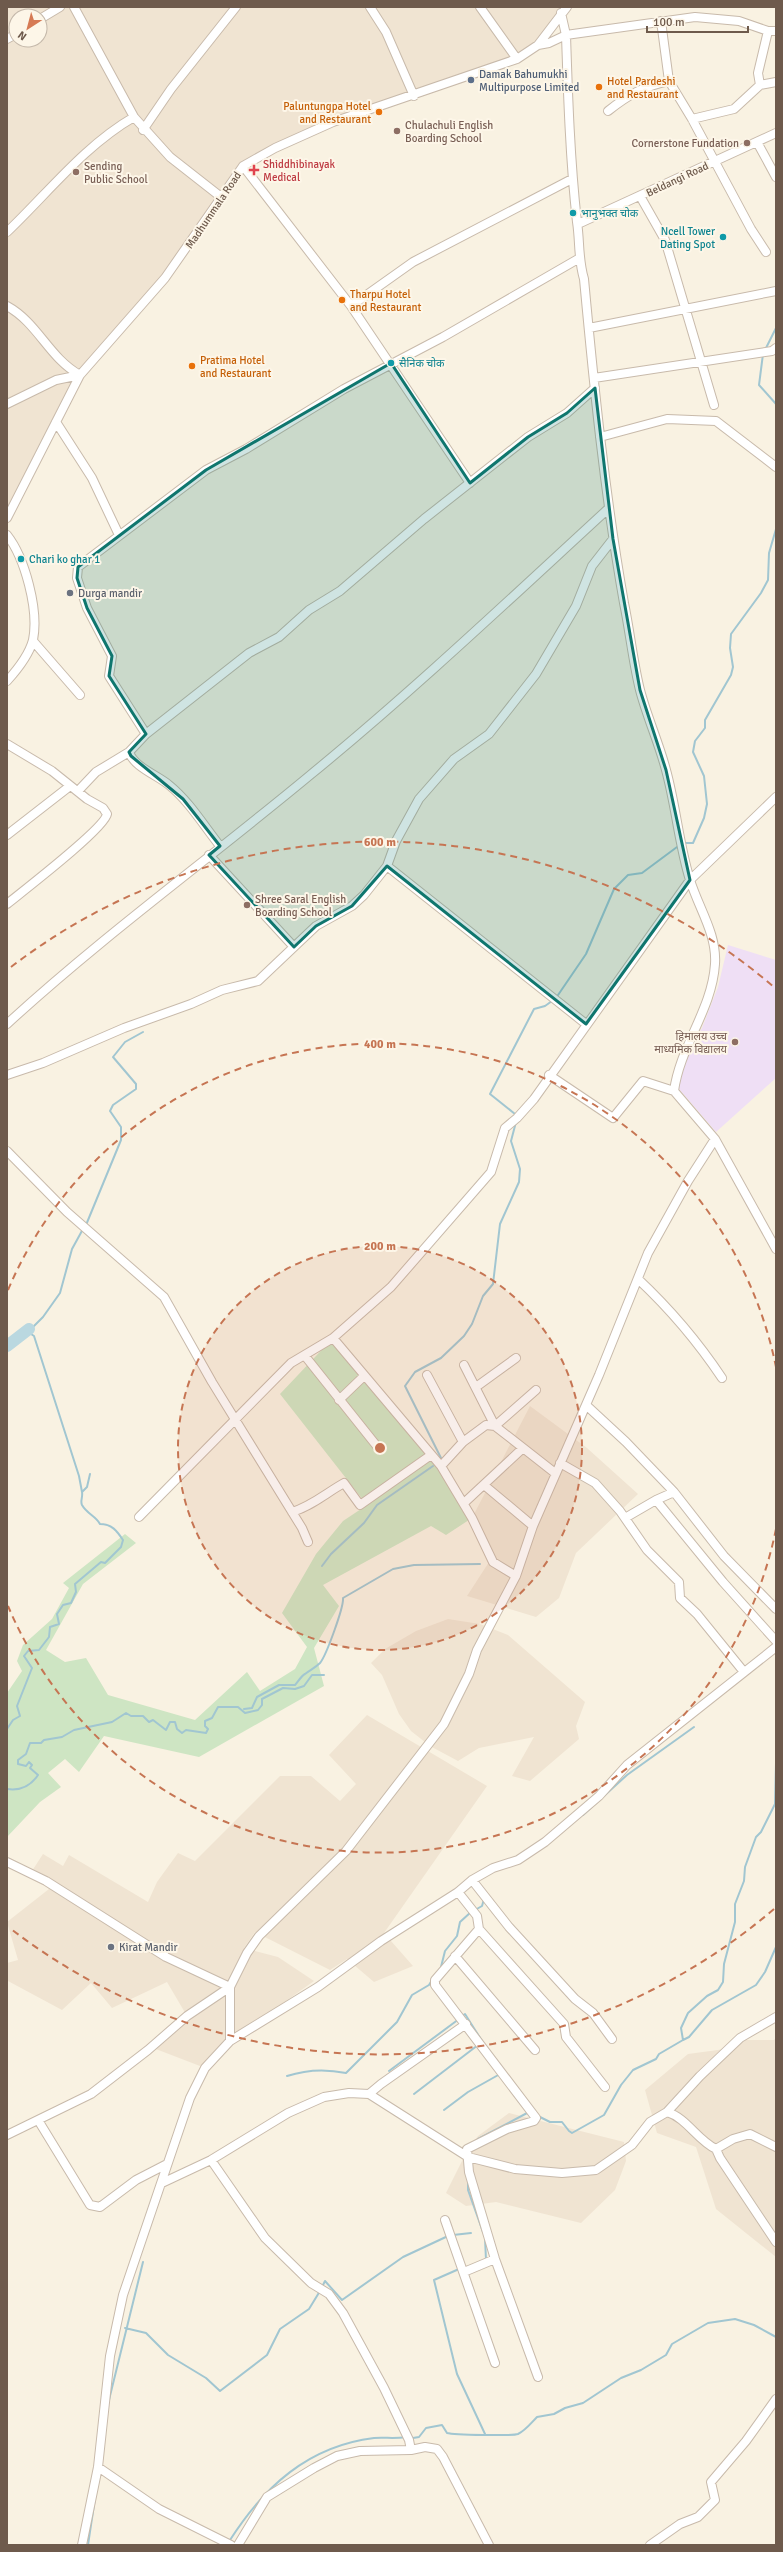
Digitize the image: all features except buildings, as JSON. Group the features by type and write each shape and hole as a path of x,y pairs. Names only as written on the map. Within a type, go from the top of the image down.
{"street":[{"path":"48,14 60,7"},
{"path":"74,7 134,117 144,130 170,157 221,197"},
{"path":"144,130 171,88 235,7"},
{"path":"370,7 386,32 414,96"},
{"path":"480,7 517,59"},
{"path":"564,10 572,179 580,247 578,259 584,279 600,437 613,539 640,690 666,770 690,880 713,938 715,964 711,988 700,1023 684,1055 676,1076 674,1091"},
{"name":"Madhummala Road","path":"7,518 80,375 165,278 243,166 275,148 332,122 414,96 517,59 538,45 564,10"},
{"path":"538,45 550,43 566,35 695,16 739,21 772,31 758,73 760,85"},
{"path":"660,22 669,81 692,119 750,229 766,252"},
{"path":"608,111 627,95 648,85 669,81"},
{"path":"692,119 734,109 760,85 776,82"},
{"path":"8,229 76,162 112,130 134,117"},
{"name":"Beldangi Road","path":"578,224 776,133"},
{"path":"757,142 776,177"},
{"path":"243,166 351,306 391,363 470,483"},
{"path":"351,306 413,262 572,179"},
{"path":"640,196 665,240 714,404"},
{"path":"146,734 109,676 112,656 100,635 77,578 78,567 206,470 246,449 391,363 443,337 578,259"},
{"path":"589,328 776,291"},
{"path":"7,306 20,313 35,327 42,341 60,361 68,369 80,375"},
{"path":"7,314 20,313"},
{"path":"594,378 701,360 767,352 776,348"},
{"path":"8,402 56,380 80,375"},
{"path":"78,791 96,772 129,752 146,734 249,653 278,637 309,610 338,593 470,483 528,438 567,413 595,388"},
{"path":"600,437 667,419 716,421 776,467"},
{"path":"56,422 92,478 119,535"},
{"path":"7,1024 209,855 310,776 492,618 609,508"},
{"path":"7,535 18,549 29,585 33,610 33,641 27,654 7,681"},
{"path":"7,1075 43,1063 124,1028 191,1004 222,990 258,981 316,926 352,906 364,895 387,866 396,841 419,799 454,759 489,734 536,674 576,606 592,566 613,539"},
{"path":"33,641 80,695"},
{"path":"7,744 52,771 70,786 103,808 108,814 106,819 7,904"},
{"path":"129,752 134,760 168,784 183,799 220,846"},
{"path":"7,835 70,786"},
{"path":"139,1517 291,1363 333,1338 391,1287 492,1172 506,1128 534,1099 690,880 776,797"},
{"path":"209,855 294,947"},
{"path":"387,866 586,1024"},
{"path":"549,1076 613,1118 643,1081 674,1091 715,1139 776,1249"},
{"path":"7,2135 91,2094 148,2050 187,2016 230,1987 259,1936 346,1851 444,1724 469,1674 477,1650 516,1576 533,1526 586,1405 652,1246 688,1182 715,1139"},
{"path":"7,1151 67,1212 164,1297 235,1420 292,1512 308,1542"},
{"path":"638,1279 658,1298 694,1340 722,1378"},
{"path":"333,1338 440,1466 464,1503 493,1562 516,1576"},
{"path":"304,1356 380,1450"},
{"path":"476,1387 516,1358"},
{"path":"464,1365 495,1426 555,1473"},
{"path":"427,1375 463,1442"},
{"path":"339,1400 364,1376"},
{"path":"440,1466 463,1442 486,1425 495,1426 536,1390"},
{"path":"586,1405 626,1442 674,1492 724,1556 776,1609"},
{"path":"464,1503 523,1448"},
{"path":"292,1512 309,1507 322,1496 344,1483 360,1505 431,1455"},
{"path":"560,1463 595,1483 625,1518 647,1550 679,1582 680,1598 707,1625 744,1672"},
{"path":"484,1485 533,1526"},
{"path":"625,1518 656,1500 674,1492"},
{"path":"656,1500 723,1582 776,1641"},
{"path":"82,2545 98,2467 110,2356 123,2295 133,2259 162,2183 167,2164 188,2105 205,2068 230,2041 318,1987 381,1941 458,1892 472,1880 493,1868 518,1860 545,1842 599,1796 627,1765 744,1672 773,1650 776,1659"},
{"path":"7,1862 46,1881 166,1957 230,1987"},
{"path":"472,1880 509,1928 574,1999 593,2013 612,2039"},
{"path":"458,1892 477,1916 479,1929 564,2024 566,2037 605,2088"},
{"path":"479,1929 455,1956 436,1980 434,1985 466,2024 536,2118 534,2121 507,2129 467,2149 469,2172 495,2259 538,2377"},
{"path":"455,1956 535,2050"},
{"path":"230,1987 230,2041"},
{"path":"162,2183 211,2160 288,2113 324,2097 349,2093 370,2094 468,2157 515,2169 562,2173 596,2170 632,2145 650,2122 667,2112 700,2076 740,2038 776,2017"},
{"path":"370,2094 387,2079 466,2024"},
{"path":"667,2112 678,2115 697,2137 716,2149 720,2158 776,2242"},
{"path":"38,2120 90,2205 95,2207 100,2206 136,2180 167,2164"},
{"path":"716,2149 732,2139 750,2134 776,2147"},
{"path":"211,2160 265,2238 311,2283 329,2294 343,2313 384,2388 409,2440 411,2450"},
{"path":"445,2220 495,2363"},
{"path":"464,2272 495,2259"},
{"path":"650,2545 680,2524 698,2517 715,2500 711,2482 746,2441 776,2399"},
{"path":"238,2545 267,2497 314,2468 338,2456 360,2451 411,2450 425,2447 437,2449 489,2545"},
{"path":"98,2467 159,2509 231,2545"}],"highlighted area":[{"path":"391,363 470,483 528,437 567,413 595,388 613,539 640,690 666,770 690,880 586,1024 387,866 352,906 316,926 294,947 209,855 220,846 183,799 131,756 129,752 146,734 109,676 112,656 87,608 77,578 78,567 206,470"}],"shaded area":[{"path":"7,7 566,7 549,32 516,59 332,124 246,164 165,276 74,384 7,521"},
{"name":"हिमालय उच्च माध्यमिक विद्यालय","path":"728,945 776,960 776,1078 716,1132 679,1089 679,1076 686,1056 702,1028 718,987"},
{"path":"530,1406 587,1448 638,1494 576,1553 559,1598 536,1617 467,1596 489,1562 472,1518"},
{"path":"448,1619 480,1624 508,1635 585,1702 576,1726 579,1739 530,1781 512,1776 534,1737 479,1748 458,1761 430,1746 411,1731 399,1714 382,1675 371,1663 385,1649 416,1631"},
{"path":"367,1715 487,1786 384,1933 413,1966 374,1982 347,1959 330,1970 255,1932 244,1948 278,1957 314,1981 230,2041 200,2066 148,2046 187,2016 167,1982 112,2008 91,1983 62,2010 8,1981 7,1963 18,1960 7,1922 49,1889 30,1874 43,1854 63,1866 69,1855 148,1902 157,1882 178,1853 195,1861 280,1776 311,1776 340,1801 356,1784 329,1755"},
{"path":"776,2038 776,2257 716,2209 696,2147 657,2133 645,2090 688,2054 725,2049 744,2040 774,2040"},
{"path":"509,2113 624,2142 626,2161 615,2190 581,2223 496,2202 466,2206 446,2193 468,2149 478,2136"}],"green space":[{"path":"333,1338 441,1466 472,1518 446,1535 431,1526 323,1585 339,1606 314,1648 324,1686 199,1757 104,1736 79,1772 65,1759 48,1773 61,1787 40,1802 7,1837 7,1693 22,1671 17,1661 23,1645 52,1619 69,1588 63,1583 125,1534 136,1543 83,1584 46,1650 65,1662 86,1658 108,1695 195,1720 247,1672 260,1691 295,1669 307,1647 282,1613 316,1554 343,1521 367,1505 280,1394"}],"waterway":[{"path":"765,350 776,328"},
{"path":"763,354 759,385 776,404"},
{"path":"686,843 693,843 704,818 707,804 704,776 693,752 695,741 705,728 705,720 731,675 733,667 730,648 731,634 761,593 768,580 769,553 776,529"},
{"path":"556,998 586,954 614,889 628,875 642,873 677,847"},
{"path":"515,1114 490,1094 534,1009 545,1006 552,1001"},
{"path":"86,1225 121,1140 121,1127 110,1111 113,1105 136,1089 136,1084 113,1057 125,1042 143,1032"},
{"path":"441,1458 405,1386 415,1372 441,1358 464,1336 472,1324 483,1296 493,1284 500,1224 519,1182 520,1169 511,1141 516,1122"},
{"path":"82,1492 79,1476 34,1336 28,1332 43,1317 60,1293 72,1249 83,1229"},
{"path":"7,1346 29,1329"},
{"path":"322,1566 331,1554 364,1523 377,1505 433,1466"},
{"path":"7,1729 13,1720 20,1716 17,1706 32,1668 24,1656 28,1651 39,1650 49,1637 50,1627 59,1624 57,1614 63,1605 71,1603 76,1592 75,1584 101,1562 105,1563 121,1547 123,1540 116,1531 108,1525 100,1524 86,1511 82,1505 82,1492 87,1487 90,1474"},
{"path":"244,1709 252,1708 257,1697 279,1685 295,1685 304,1675 320,1663 334,1631 341,1611 343,1598 393,1569 414,1565 480,1564"},
{"path":"7,1789 20,1789 32,1783 38,1775 30,1768 32,1765 29,1762 26,1766 18,1764 18,1760 26,1754 30,1743 41,1743 44,1740 62,1737 74,1730 112,1722 126,1713 131,1716 143,1716 149,1722 153,1720 166,1730 170,1722 175,1722 177,1729 182,1733 186,1730 206,1733 208,1729 205,1726 205,1721 212,1718 218,1707 238,1707 245,1713 258,1710 262,1705 262,1699 283,1688 295,1689 304,1686 312,1675 324,1675"},
{"path":"583,1815 627,1775 694,1727"},
{"path":"538,2116 550,2122 562,2122 572,2133 604,2115 621,2085 633,2070 656,2059 659,2054 683,2040 681,2028 688,2013 707,1996 718,1990 723,1982 724,1964 735,1922 735,1904 744,1881 745,1867 756,1837 761,1832 775,1804 776,1763"},
{"path":"475,1910 482,1906 484,1899"},
{"path":"441,1967 445,1951 457,1936 460,1922 471,1912"},
{"path":"683,2040 689,2037 712,2010 756,1985 765,1972 776,1947"},
{"path":"287,2076 301,2072 316,2071 346,2073 397,2022 412,1995 429,1985 432,1980"},
{"path":"462,2016 465,2014 482,2041"},
{"path":"389,2071 459,2019"},
{"path":"414,2094 478,2045"},
{"path":"444,2110 468,2092 500,2074"},
{"path":"478,2139 529,2112"},
{"path":"468,2181 468,2190 483,2232"},
{"path":"453,2235 471,2233"},
{"path":"323,2285 325,2281 342,2300 403,2257 448,2236"},
{"path":"485,2238 486,2260"},
{"path":"108,2404 143,2262"},
{"path":"459,2269 434,2280 457,2374 485,2434"},
{"path":"125,2328 146,2333 168,2355 206,2378 220,2391 267,2355 280,2329 309,2309 320,2291"},
{"path":"413,2438 419,2437 426,2428 442,2425 447,2433 452,2434 518,2434 537,2417 554,2414 565,2408 583,2403 621,2378 641,2370 666,2355 672,2344 708,2323 735,2319 754,2325 776,2337"},
{"path":"230,2540 243,2521 273,2487 290,2472 308,2460 328,2450 350,2443 374,2438 405,2437"},
{"path":"88,2545 95,2498"}],"place":[{"name":"Damak Bahumukhi Multipurpose Limited","path":"471,80"},
{"name":"Hotel Pardeshi and Restaurant","path":"599,87"},
{"name":"Paluntungpa Hotel and Restaurant","path":"379,112"},
{"name":"Chulachuli English Boarding School","path":"397,131"},
{"name":"Cornerstone Fundation","path":"747,143"},
{"name":"Shiddhibinayak Medical","path":"254,170"},
{"name":"Sending Public School","path":"76,172"},
{"name":"भानुभक्त चोक","path":"573,213"},
{"name":"Ncell Tower Dating Spot","path":"723,237"},
{"name":"Tharpu Hotel and Restaurant","path":"342,300"},
{"name":"सैनिक चोक","path":"391,363"},
{"name":"Pratima Hotel and Restaurant","path":"192,366"},
{"name":"Chari ko ghar 1","path":"21,559"},
{"name":"Durga mandir","path":"70,593"},
{"name":"Shree Saral English Boarding School","path":"247,905"},
{"name":"हिमालय उच्च माध्यमिक विद्यालय","path":"735,1042"},
{"name":"Kirat Mandir","path":"111,1947"}]}
